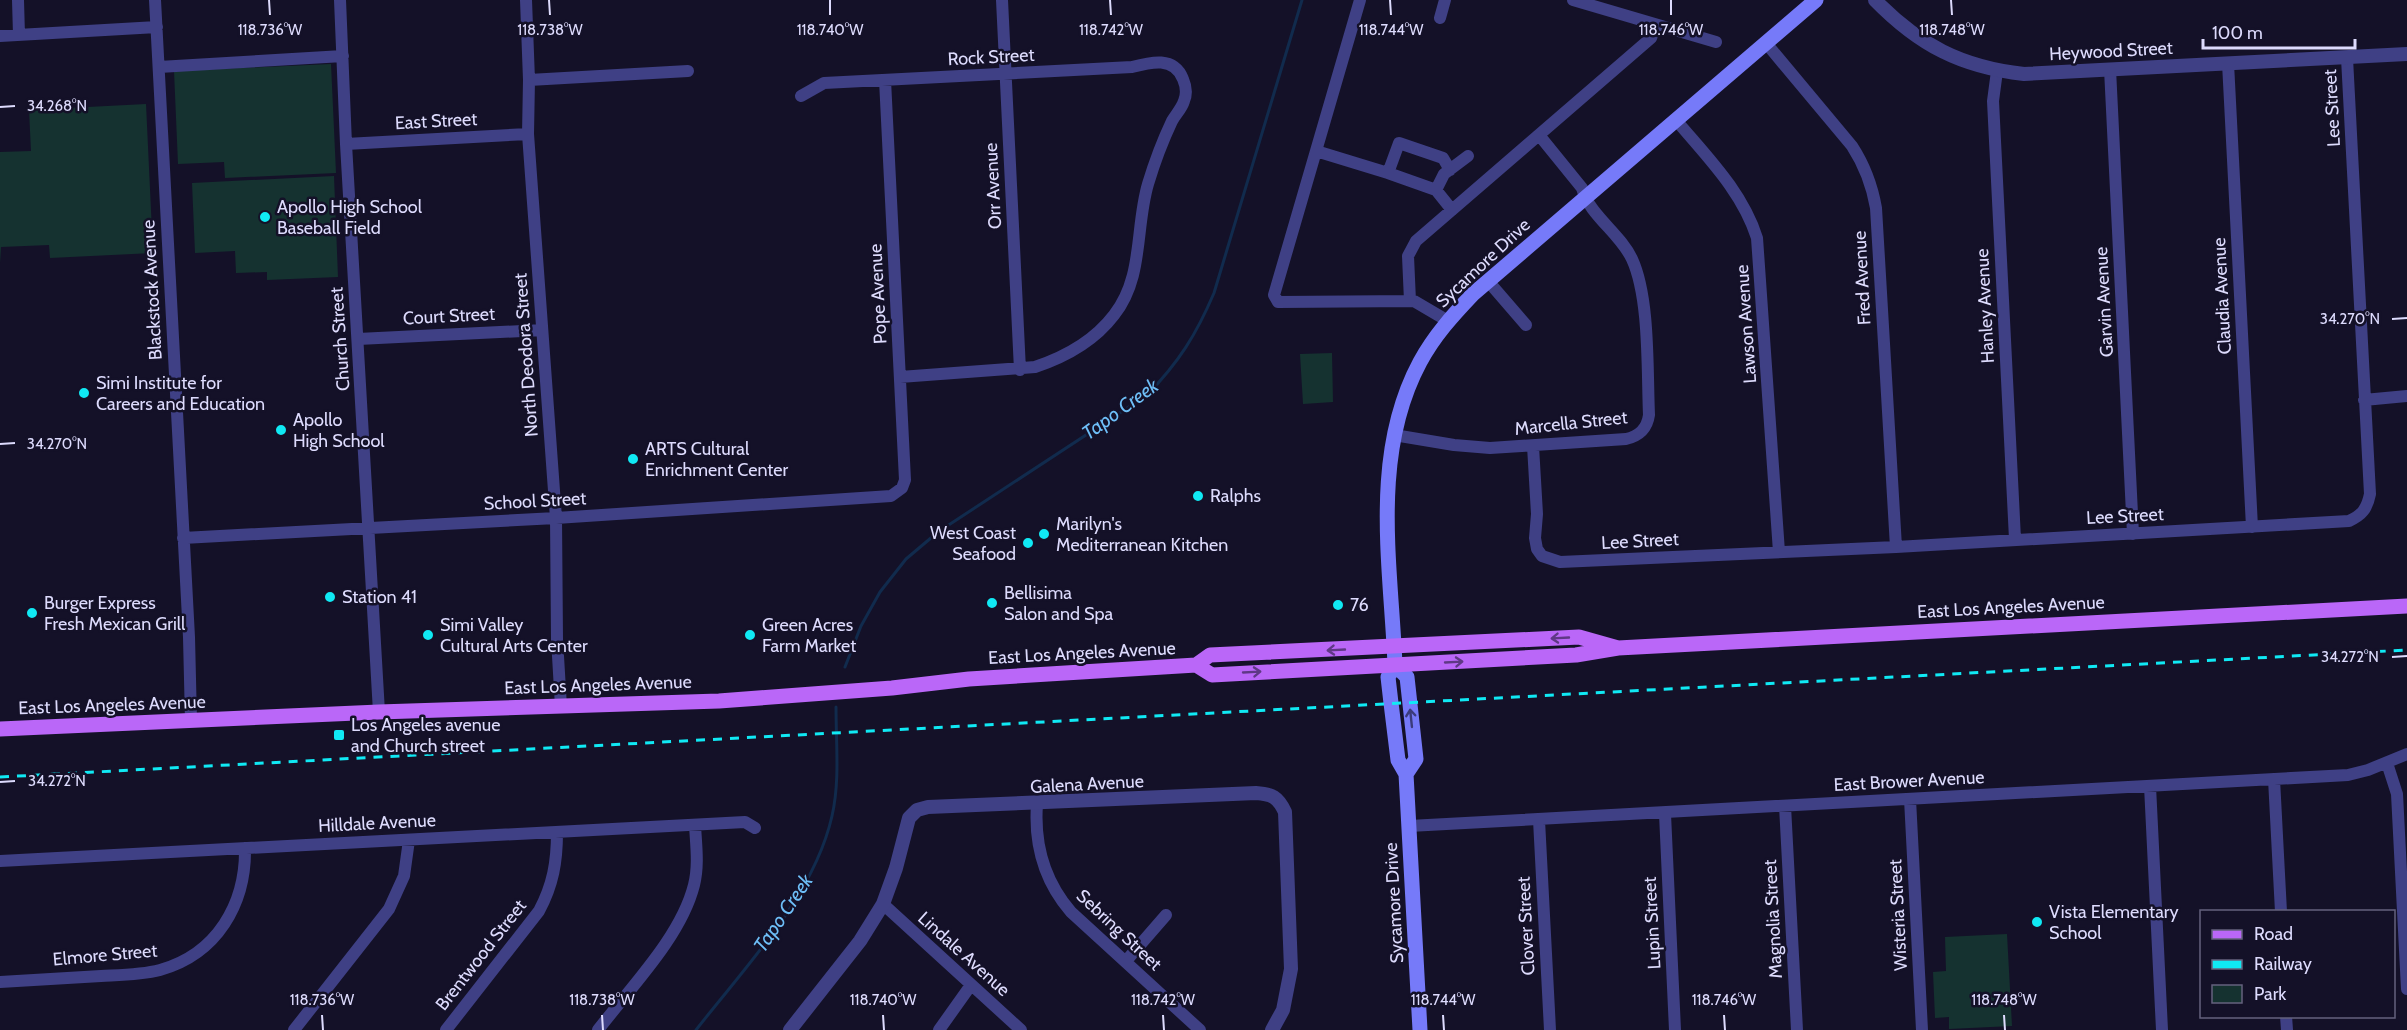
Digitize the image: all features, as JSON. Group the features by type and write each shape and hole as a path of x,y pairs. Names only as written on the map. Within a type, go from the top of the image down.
{"main road":[{"name":"Sycamore Drive","path":"1420,1030 1406,774 1398,760 1388,677 1395,665 1387,497 1389,465 1394,435 1406,392 1420,361 1448,321 1488,280 1816,0"},
{"name":"East Los Angeles Avenue","path":"1196,665 1212,675 1576,656 1618,648 2407,606"},
{"name":"East Los Angeles Avenue","path":"0,729 379,712 561,707 801,695 979,678 1196,665 1210,655 1579,637 1618,648"}],"street":[{"path":"18,0 19,35"},
{"name":"Blackstock Avenue","path":"155,0 191,721"},
{"name":"Church Street","path":"340,0 346,144 379,712"},
{"name":"North Deodora Street","path":"526,0 529,80 528,134 556,518 561,707"},
{"name":"Orr Avenue","path":"1002,0 1020,370"},
{"path":"1360,0 1274,295 1278,302 1414,301 1448,321"},
{"path":"1440,18 1445,0"},
{"path":"1573,0 1716,42"},
{"name":"Heywood Street","path":"1875,0 1896,22 1936,50 1997,71 2024,74 2407,54"},
{"path":"1410,301 1408,256 1416,241 1651,38 1656,25"},
{"path":"0,36 157,27"},
{"name":"Fred Avenue","path":"1767,43 1852,146 1864,164 1872,186 1876,208 1896,547"},
{"path":"159,67 343,56"},
{"name":"Lee Street","path":"1533,446 1537,514 1535,538 1542,556 1560,562 1896,547 2349,521 2361,515 2368,506 2370,494 2347,58"},
{"name":"Rock Street","path":"801,96 824,83 1132,67 1158,61 1167,63 1180,74 1186,90 1184,102 1172,120 1148,185 1136,267 1123,302 1104,326 1077,348 1050,362 1020,370"},
{"name":"Claudia Avenue","path":"2228,63 2252,527"},
{"name":"Garvin Avenue","path":"2110,69 2133,534"},
{"path":"529,80 688,71"},
{"name":"Hanley Avenue","path":"1997,71 1993,100 2015,539"},
{"name":"Pope Avenue","path":"885,80 905,480 899,491 888,497"},
{"name":"Lawson Avenue","path":"1676,120 1738,195 1750,215 1757,238 1779,552"},
{"name":"East Street","path":"346,144 528,134"},
{"name":"Marcella Street","path":"1394,435 1481,447 1533,446 1626,439 1640,433 1648,420 1644,303 1639,278 1623,244 1585,198 1582,188 1539,135"},
{"path":"1388,174 1399,142 1443,158 1450,170"},
{"path":"1316,151 1436,190 1452,210"},
{"path":"1436,190 1444,174 1468,156"},
{"path":"1488,280 1526,325"},
{"name":"Court Street","path":"358,339 542,330"},
{"path":"900,377 1020,370"},
{"path":"2364,400 2407,396"},
{"name":"School Street","path":"183,538 888,497"},
{"name":"East Brower Avenue","path":"1409,826 1665,814 2348,775 2407,754"},
{"path":"2387,763 2397,794 2404,868 2407,987"},
{"path":"2274,779 2281,910"},
{"path":"2150,786 2162,1030"},
{"name":"Galena Avenue","path":"790,1030 860,941 883,904 896,868 909,818 917,810 928,807 1256,793 1271,794 1280,800 1285,812 1291,969 1283,1010 1272,1030"},
{"name":"Wisteria Street","path":"1910,799 1922,1030"},
{"name":"Sebring Street","path":"1036,804 1042,862 1051,885 1071,912 1200,1030"},
{"name":"Magnolia Street","path":"1785,806 1797,1030"},
{"name":"Lupin Street","path":"1665,814 1675,1030"},
{"name":"Clover Street","path":"1539,820 1550,1030"},
{"name":"Hilldale Avenue","path":"0,861 745,822 755,828"},
{"path":"597,1030 674,932 687,908 697,860 695,825"},
{"name":"Brentwood Street","path":"446,1030 539,911 555,872 557,832"},
{"path":"294,1030 389,909 405,876 409,840"},
{"name":"Elmore Street","path":"0,982 136,974 160,970 177,964 212,940 236,906 243,885 245,848"},
{"name":"Lindale Avenue","path":"883,904 1021,1030"},
{"path":"1126,961 1166,915"},
{"path":"939,1030 971,985"}],"green space":[{"path":"331,64 336,173 225,178 224,162 178,164 174,71"},
{"path":"146,104 153,253 50,258 49,245 1,247 0,263 0,152 31,151 29,110"},
{"name":"Apollo High School Baseball Field","path":"334,176 338,277 267,280 267,272 236,273 235,251 195,253 192,183"},
{"path":"1332,353 1333,402 1303,404 1300,354"},
{"path":"2007,934 2012,1026 1949,1029 1949,1017 1935,1018 1933,972 1946,971 1945,937"}],"waterway":[{"name":"Tapo Creek","path":"845,667 861,626 880,592 906,559 938,532 1147,395 1186,347 1214,293 1302,0"},
{"name":"Tapo Creek","path":"696,1030 776,929 810,874 823,846 832,816 836,789 836,707"}],"railway":[{"path":"0,777 2407,650"}],"place":[{"name":"Apollo High School Baseball Field","path":"265,217"},
{"name":"Simi Institute for Careers and Education","path":"84,393"},
{"name":"Apollo High School","path":"281,430"},
{"name":"ARTS Cultural Enrichment Center","path":"633,459"},
{"name":"Ralphs","path":"1198,496"},
{"name":"Marilyn's Mediterranean Kitchen","path":"1044,534"},
{"name":"West Coast Seafood","path":"1028,543"},
{"name":"Station 41","path":"330,597"},
{"name":"Bellisima Salon and Spa","path":"992,603"},
{"name":"76","path":"1338,605"},
{"name":"Burger Express Fresh Mexican Grill","path":"32,613"},
{"name":"Simi Valley Cultural Arts Center","path":"428,635"},
{"name":"Green Acres Farm Market","path":"750,635"},
{"name":"Los Angeles avenue and Church street","path":"339,735"},
{"name":"Vista Elementary School","path":"2037,922"}]}
